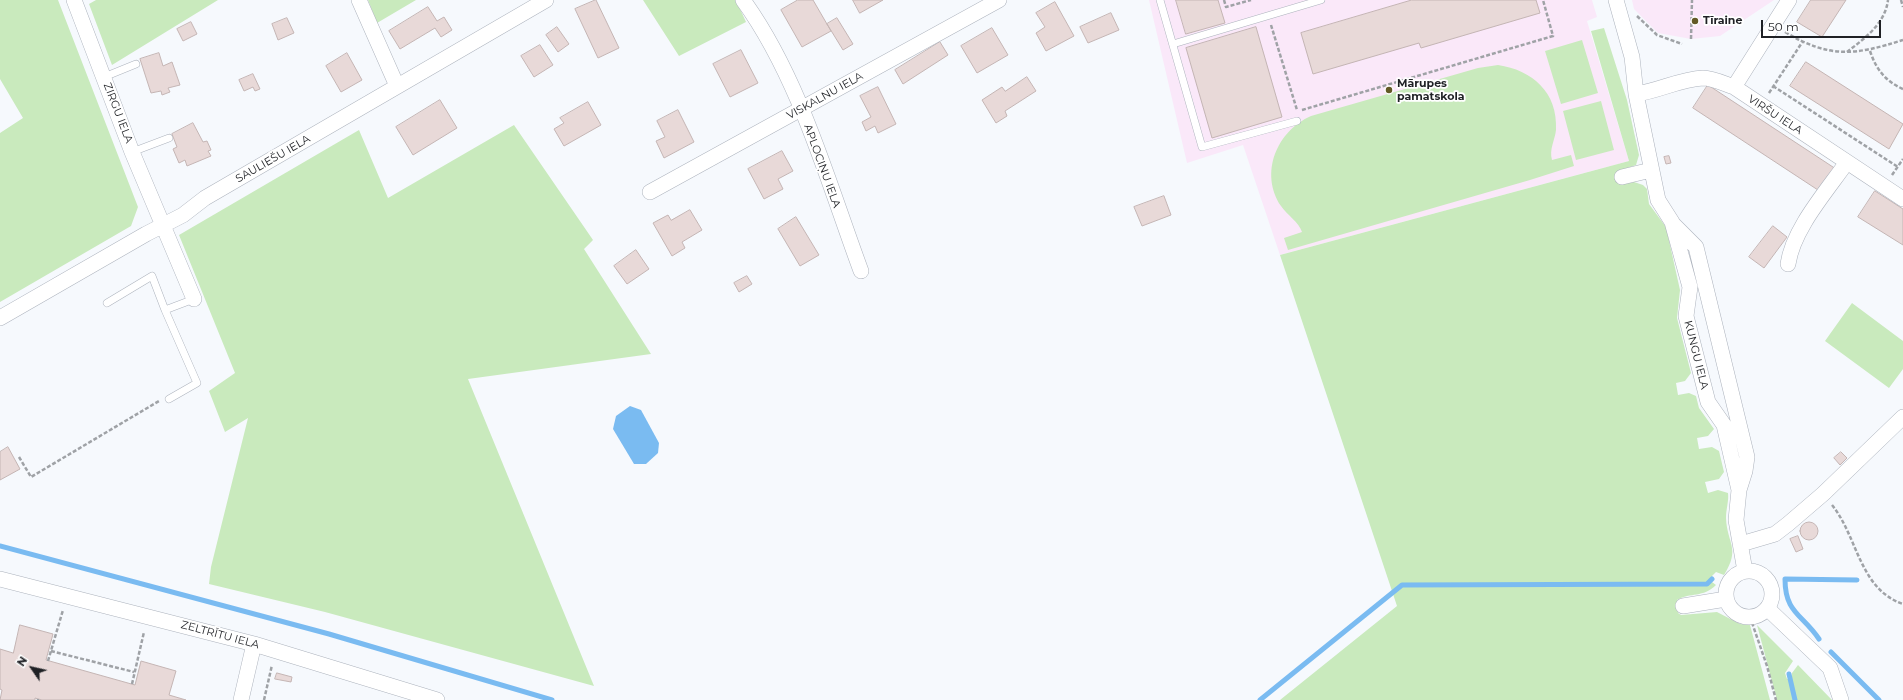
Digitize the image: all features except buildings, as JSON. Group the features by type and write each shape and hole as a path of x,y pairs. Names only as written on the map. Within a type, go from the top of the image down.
{"street":[{"name":"ZIRGU IELA","path":"74,0 132,152 194,299"},
{"path":"360,0 397,86"},
{"name":"SAULIEŠU IELA","path":"0,318 183,215 205,198 546,0"},
{"name":"APLOCIŅU IELA","path":"744,0 762,26 802,109 861,271"},
{"name":"VISKALNU IELA","path":"650,192 999,0"},
{"name":"KUNGU IELA","path":"1616,0 1632,57 1636,94 1658,200 1672,222 1690,287 1686,316 1708,402 1724,425 1739,490 1736,520 1745,570"},
{"path":"1734,87 1789,0"},
{"name":"VIRŠU IELA","path":"1636,94 1645,93 1670,84 1704,78 1734,87 1903,199"},
{"path":"1788,264 1790,251 1797,235 1847,162"},
{"path":"1622,177 1651,170"},
{"path":"1672,222 1696,247 1747,457 1745,471 1739,490"},
{"path":"1741,544 1774,534 1823,494 1903,417"},
{"path":"1745,570 1756,571 1766,577 1771,586 1772,597 1768,609 1760,614 1750,617 1739,615 1731,608 1726,599 1726,589 1730,581 1736,574 1745,570"},
{"name":"ZELTRĪTU IELA","path":"0,580 254,644 437,700"},
{"path":"1683,606 1726,599"},
{"path":"1768,609 1830,668 1841,700"},
{"path":"242,700 254,644"}],"lane":[{"path":"1160,0 1202,147 1297,121"},
{"path":"1173,44 1321,0"},
{"path":"104,77 136,64"},
{"path":"132,152 170,138"},
{"path":"107,303 152,276 197,383 169,399"},
{"path":"165,310 194,299"}],"path":[{"path":"1224,0 1226,7 1251,0"},
{"path":"1298,112 1553,36 1543,0"},
{"path":"1691,39 1692,0"},
{"path":"1846,52 1870,34 1880,23 1887,8 1888,0"},
{"path":"1901,0 1903,7"},
{"path":"1634,13 1657,35 1682,44"},
{"path":"1268,16 1298,112 1297,121"},
{"path":"1774,25 1811,46 1846,52 1870,51 1903,40"},
{"path":"1761,105 1803,42"},
{"path":"1870,51 1878,70 1885,79 1903,89"},
{"path":"1773,86 1898,167"},
{"path":"19,456 32,477 156,401 169,399"},
{"path":"1823,494 1838,513 1847,528 1859,559 1871,580 1890,598 1903,604"},
{"path":"48,661 62,612"},
{"path":"1750,617 1767,666 1776,700"},
{"path":"132,684 145,625"},
{"path":"51,651 134,672"},
{"path":"264,700 274,659"}],"shaded area":[{"name":"Mārupes pamatskola","path":"1149,0 1592,0 1597,17 1587,21 1629,161 1280,255 1243,145 1187,163"},
{"name":"Tīraine","path":"1632,0 1774,0 1720,36 1691,39 1658,33 1634,9"}],"green space":[{"path":"0,0 58,0 138,207 131,226 0,302 0,133 23,118 0,79"},
{"path":"96,0 218,0 112,65 89,4"},
{"path":"368,0 416,0 377,23"},
{"path":"643,0 736,0 746,22 679,56"},
{"path":"1604,28 1627,100 1639,155 1636,165 1619,171 1623,184 1634,182 1643,185 1647,189 1649,204 1666,227 1680,290 1677,318 1691,373 1685,381 1676,383 1678,395 1689,393 1696,396 1699,408 1714,429 1708,436 1697,438 1699,449 1712,447 1719,451 1724,472 1719,479 1705,482 1708,493 1718,490 1728,493 1726,518 1732,546 1732,558 1729,566 1724,575 1716,572 1712,576 1712,582 1716,585 1711,589 1706,592 1677,600 1678,613 1681,615 1717,612 1740,624 1750,625 1770,700 1280,700 1397,606 1280,255 1629,161 1591,31"},
{"path":"1582,40 1598,93 1561,104 1545,51"},
{"path":"1498,65 1522,72 1540,85 1547,94 1553,105 1556,130 1552,148 1552,160 1571,155 1574,166 1288,250 1284,238 1302,232 1298,225 1281,206 1275,193 1272,180 1272,167 1275,154 1281,142 1299,123 1311,116 1478,68"},
{"path":"1601,101 1614,150 1576,160 1563,111"},
{"path":"514,125 593,240 584,249 651,354 468,379 594,686 325,612 209,584 211,567 248,418 225,432 209,391 235,373 179,235 359,130 388,198"},
{"path":"1852,303 1903,341 1903,369 1889,388 1825,341"},
{"path":"1757,625 1793,661 1785,673 1787,679 1792,678 1792,673 1798,665 1832,700 1777,700"}],"water":[{"path":"630,406 641,410 659,443 658,453 646,464 634,464 613,429 616,416"}],"waterway":[{"path":"0,546 329,634 552,700"},
{"path":"1260,700 1402,585 1707,584 1712,579"},
{"path":"1819,639 1791,606 1788,599 1785,579 1857,580"},
{"path":"1831,652 1879,700"},
{"path":"1789,674 1795,700"}],"place":[{"name":"Tīraine","path":"1695,21"},
{"name":"Mārupes pamatskola","path":"1389,90"}]}
